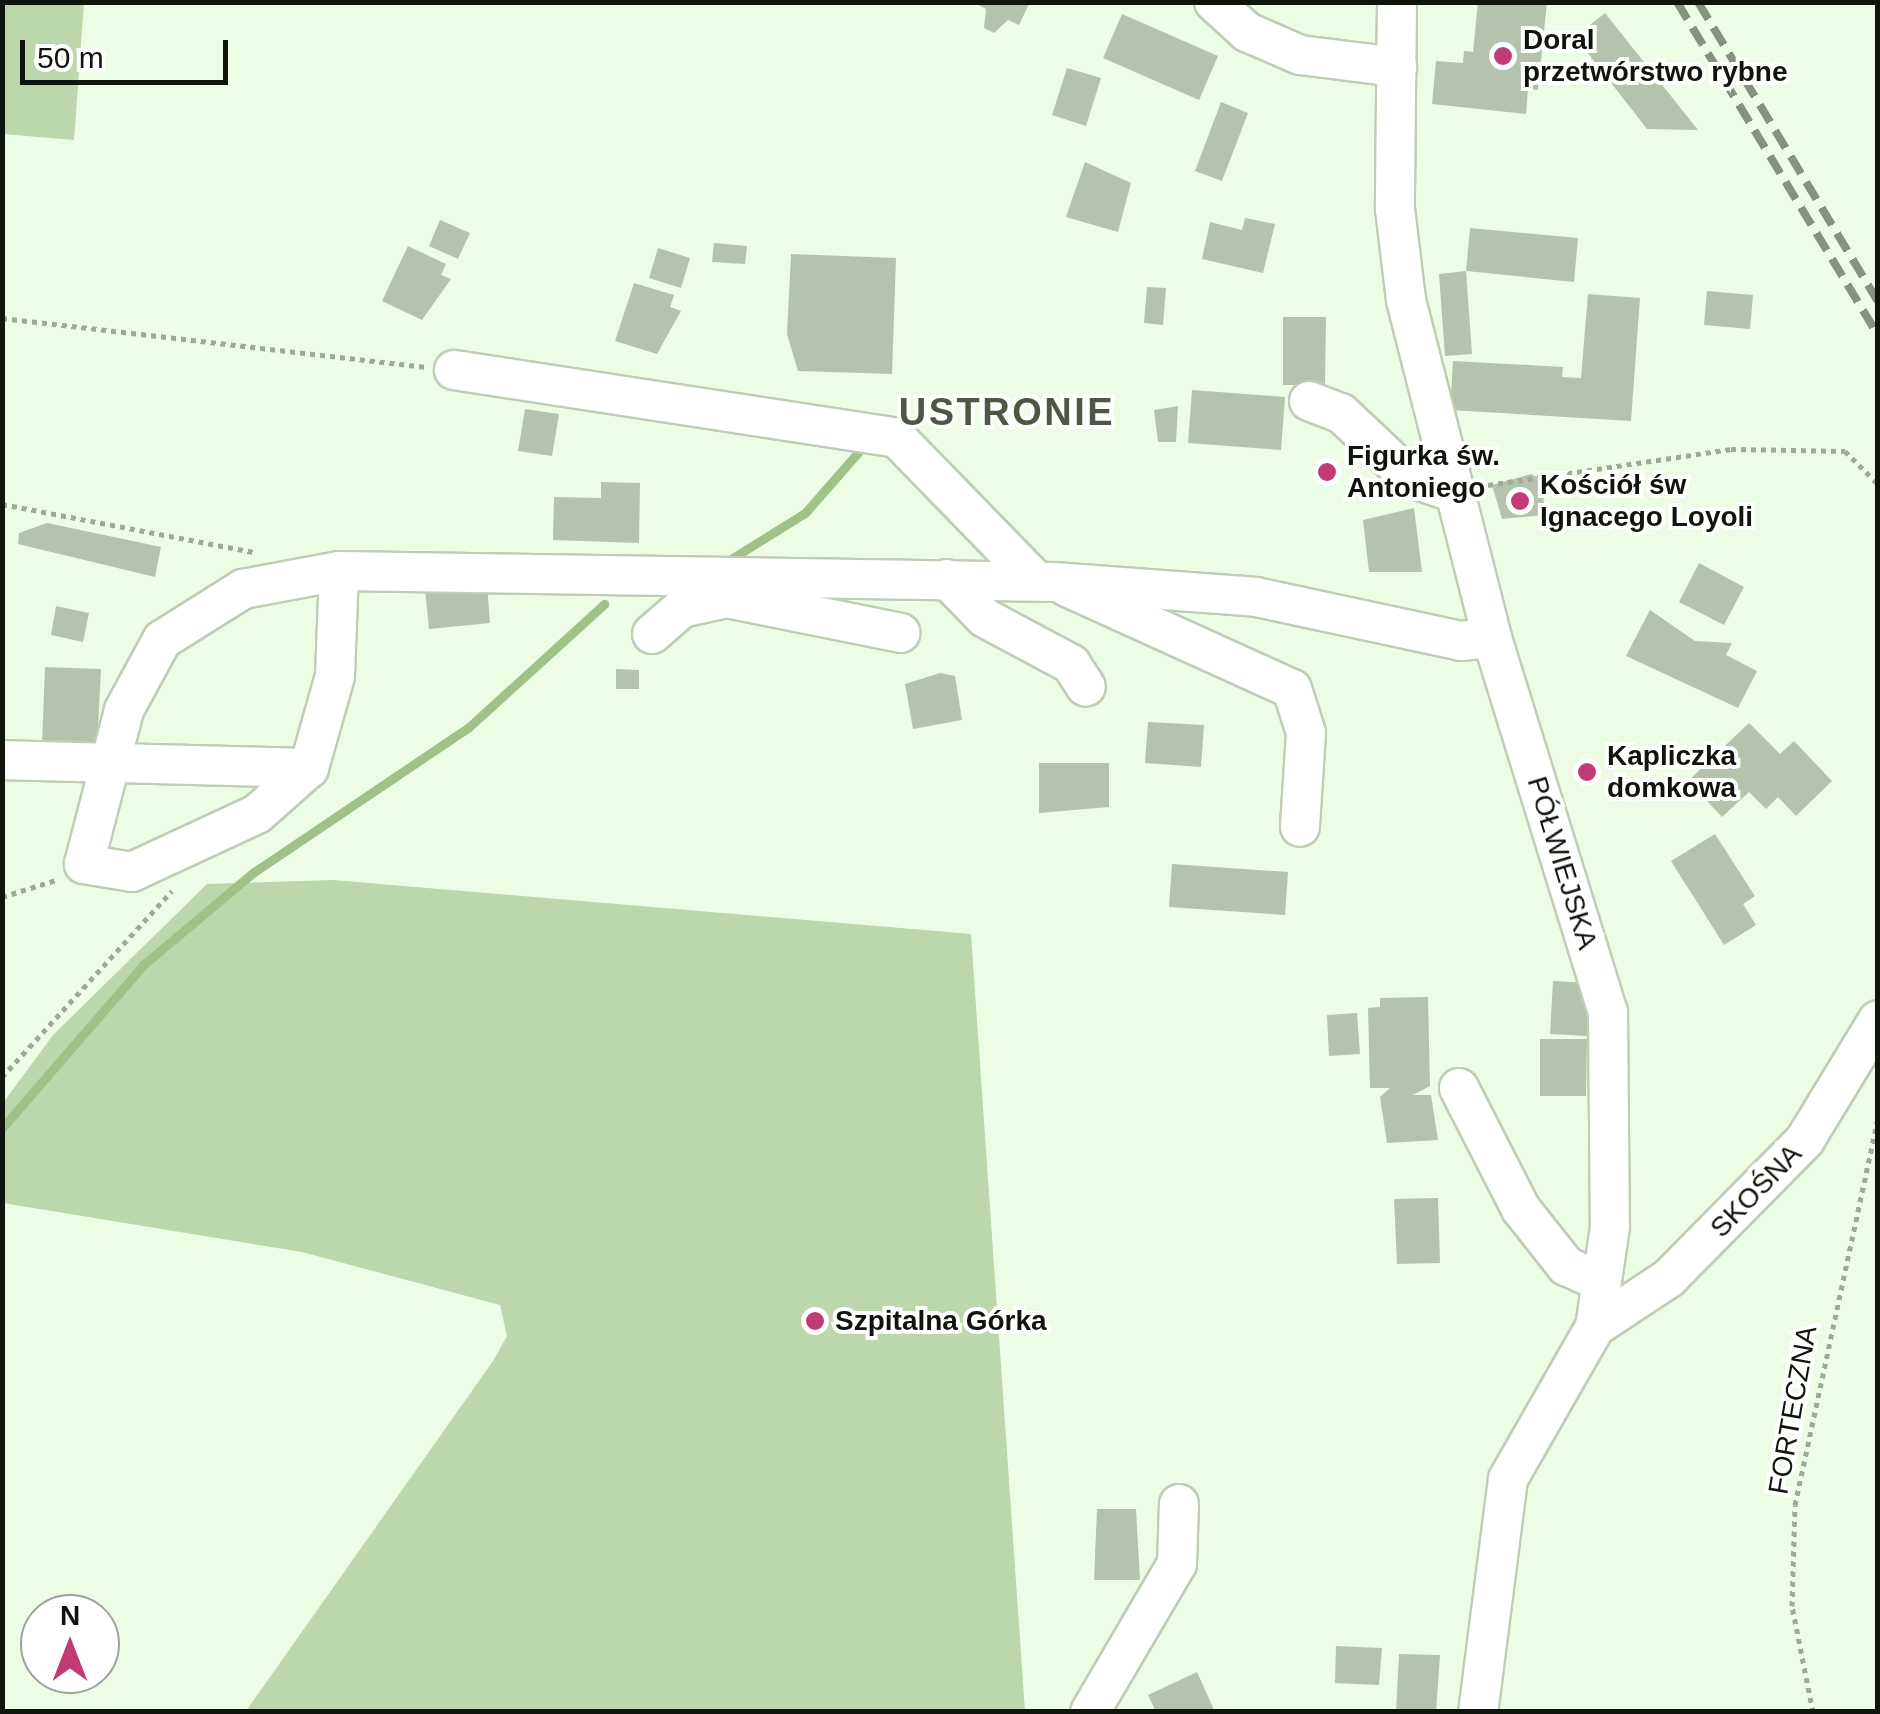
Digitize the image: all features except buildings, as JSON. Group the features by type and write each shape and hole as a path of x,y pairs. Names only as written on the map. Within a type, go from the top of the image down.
{"street":[{"path":"1214,2 1246,32 1300,55 1397,67"},
{"name":"PÓŁWIEJSKA","path":"1398,2 1396,210 1406,300 1492,638 1608,1012 1614,1126 1595,1327 1508,1479 1478,1712"},
{"path":"454,370 897,438 1048,582 1096,607 1292,689 1306,733 1300,827"},
{"path":"1308,401 1353,423 1409,477 1452,492"},
{"path":"339,571 335,676 308,768 257,814 132,872 84,864 124,710 162,640 243,589 339,571 728,585 947,578 1048,582 1256,597 1461,641 1492,638"},
{"path":"947,578 985,618 1071,664 1086,687"},
{"path":"652,634 682,608 728,585 902,633"},
{"path":"2,760 112,766 308,768"},
{"name":"SKOŚNA","path":"1595,1327 1669,1278 1804,1140 1878,1020"},
{"path":"1458,1088 1521,1209 1566,1266 1602,1282"},
{"path":"1090,1712 1176,1564 1179,1504"}],"path":[{"path":"2,318 454,370"},
{"path":"1452,492 1731,449 1845,451 1878,484"},
{"path":"2,504 264,554"},
{"path":"2,1077 196,867 194,845"},
{"path":"2,897 42,889 84,864"},
{"name":"FORTECZNA","path":"1813,1712 1792,1606 1795,1505 1878,1118"}],"green space":[{"path":"2,3 84,3 74,140 3,134"},
{"path":"333,880 971,934 1025,1711 246,1711 493,1361 507,1336 500,1305 302,1252 3,1203 3,1103 53,1035 207,884"}],"waterway":[{"path":"731,559 805,513 862,448"},
{"path":"2,1128 143,965 254,872 469,727 604,604"}],"railway":[{"path":"1677,2 1878,335"},
{"path":"1698,2 1878,301"}],"place":[{"name":"Doral przetwórstwo rybne","path":"1503,56"},
{"name":"Figurka św. Antoniego","path":"1327,472"},
{"name":"Kościół św Ignacego Loyoli","path":"1520,501"},
{"name":"Kapliczka domkowa","path":"1587,772"},
{"name":"Szpitalna Górka","path":"815,1321"}],"district":[{"name":"USTRONIE","path":"1007,413"}]}
